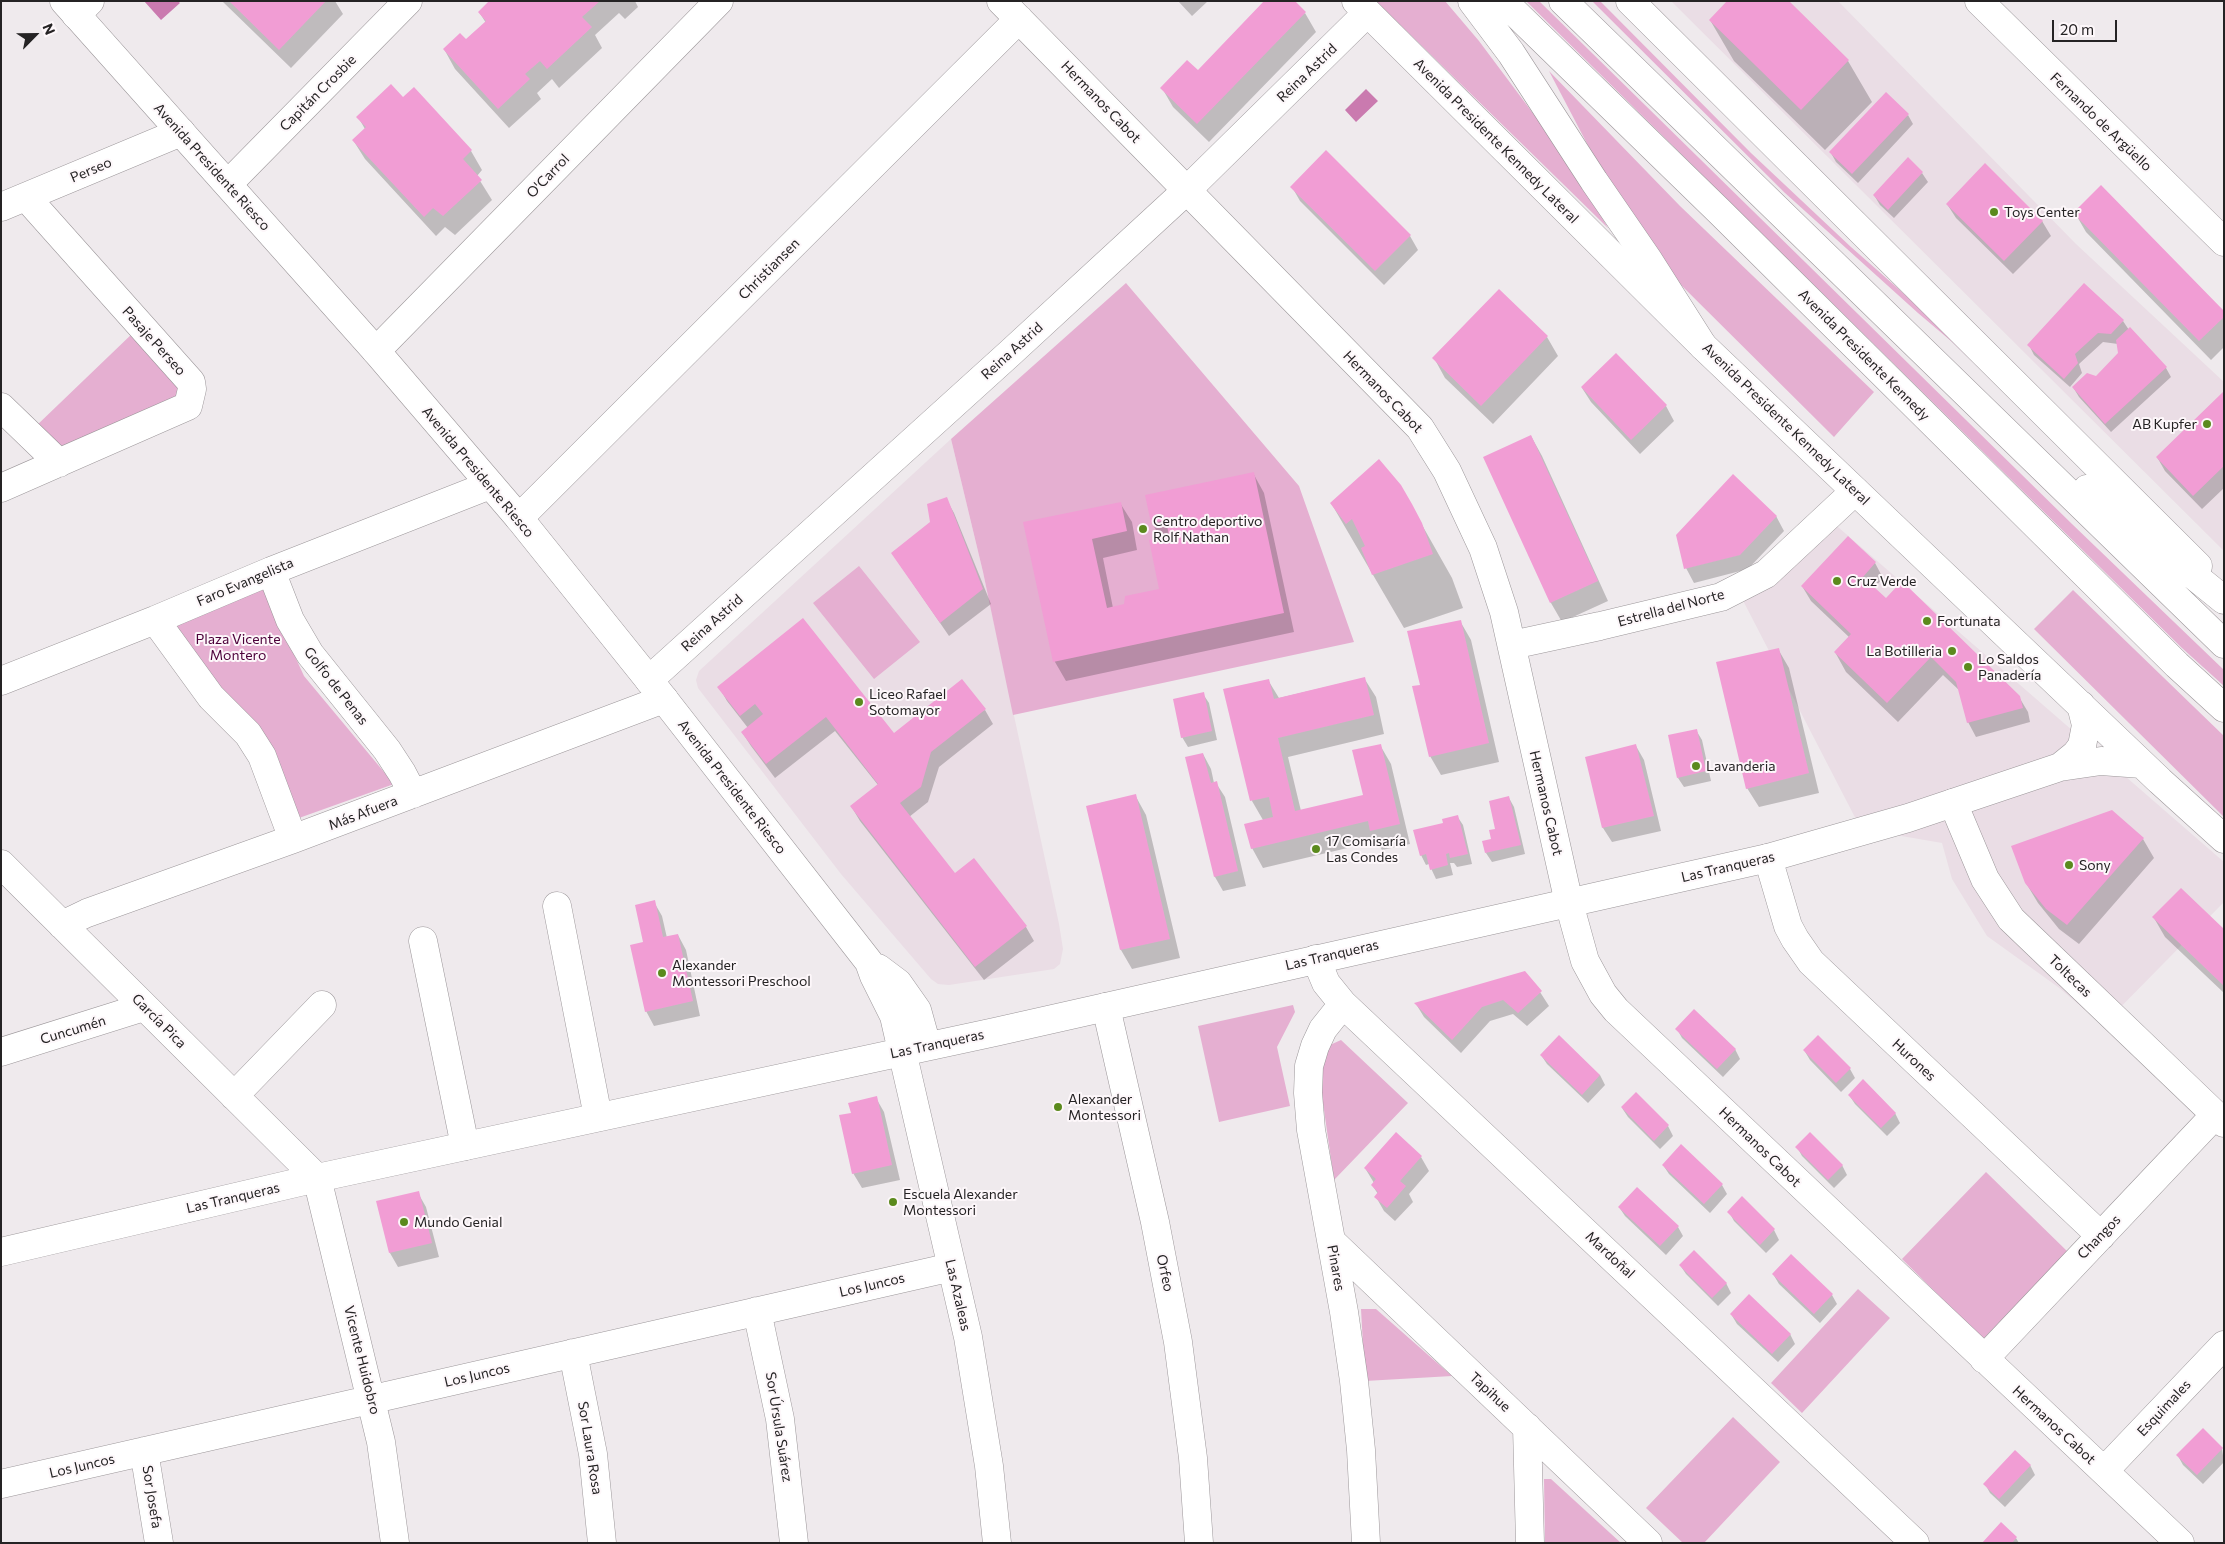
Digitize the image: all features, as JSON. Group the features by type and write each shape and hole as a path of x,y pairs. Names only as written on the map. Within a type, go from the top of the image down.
{"main road":[{"name":"Capitán Crosbie","path":"228,184 408,1"},
{"name":"O'Carrol","path":"376,351 719,1"},
{"path":"1472,1 1511,54 1594,181 1649,260 1703,346"},
{"name":"Avenida Presidente Kennedy","path":"1503,1 1734,226 2177,665 2224,708"},
{"path":"1563,1 2224,644"},
{"name":"Fernando de Argüello","path":"1979,1 2224,242"},
{"path":"1636,3 2224,592"},
{"name":"Avenida Presidente Riesco","path":"77,6 181,132 376,351 518,518 656,689 869,962 898,983 917,1010 915,1049"},
{"name":"Avenida Presidente Kennedy Lateral","path":"1361,7 1703,346 2142,764 2224,839"},
{"name":"Reina Astrid","path":"656,689 1002,361 1187,190 1361,7"},
{"name":"Hermanos Cabot","path":"1010,10 1420,428 1447,471 1466,509 1494,580 1512,645 1568,903 1585,961 1592,978 1616,1010 2180,1543"},
{"name":"Christiansen","path":"518,518 1010,10"},
{"name":"Perseo","path":"13,202 181,132"},
{"name":"Pasaje Perseo","path":"1,488 188,406 192,389 191,382 13,202"},
{"path":"1,407 59,463"},
{"path":"1980,408 2094,495 2224,600"},
{"name":"Faro Evangelista","path":"1,681 156,620 271,571 490,485"},
{"name":"Estrella del Norte","path":"1512,645 1720,597 1766,574 1856,491"},
{"name":"Golfo de Penas","path":"271,571 290,620 310,654 387,750 402,772 413,794"},
{"path":"156,620 211,698 248,734 262,756 293,839"},
{"name":"Más Afuera","path":"62,925 87,913 413,794 656,689"},
{"name":"Las Tranqueras","path":"2060,767 2076,754 2083,741 2086,726 2081,705"},
{"name":"Las Tranqueras","path":"1,1252 317,1178 1106,1007 1768,858 1856,834 1953,804 2060,767 2101,761 2142,764"},
{"name":"Toltecas","path":"1953,804 1985,879 2011,919 2220,1119"},
{"name":"Hurones","path":"1768,858 1788,926 1794,939 1811,962 2100,1236"},
{"name":"García Pica","path":"1,864 317,1178"},
{"path":"557,906 598,1117"},
{"path":"423,941 465,1146"},
{"name":"Mardoñal","path":"1316,959 1326,983 1343,1004 1915,1543"},
{"name":"Pinares","path":"1343,1004 1323,1029 1315,1046 1309,1066 1308,1093 1311,1130 1332,1242 1354,1381 1361,1450 1366,1543"},
{"path":"234,1096 322,1005"},
{"name":"Cuncumén","path":"1,1052 144,1007"},
{"name":"Orfeo","path":"1106,1007 1156,1231 1178,1342 1193,1458 1199,1543"},
{"name":"Las Azaleas","path":"915,1049 952,1267 980,1405 997,1543"},
{"name":"Changos","path":"1984,1359 2100,1236 2220,1119"},
{"name":"Vicente Huidobro","path":"317,1178 372,1399 389,1486 395,1543"},
{"name":"Tapihue","path":"1332,1242 1648,1543"},
{"name":"Los Juncos","path":"1,1484 952,1267"},
{"name":"Sor Úrsula Suárez","path":"757,1311 780,1419 794,1543"},
{"name":"Esquimales","path":"2104,1472 2224,1344"},
{"name":"Sor Laura Rosa","path":"573,1353 593,1454 602,1543"},
{"path":"1527,1427 1530,1543"},
{"name":"Sor Josefa","path":"144,1451 159,1543"}],"shaded area":[{"path":"144,1 178,1 180,3 161,20"},
{"path":"1671,1 1838,1 2076,244 2224,382 2224,551"},
{"path":"1366,89 1378,101 1356,122 1345,110"},
{"name":"Liceo Rafael Sotomayor","path":"951,439 983,572 1063,949 1060,964 1054,969 949,985 938,984 931,979 841,874 698,688 696,680 699,671"},
{"path":"1823,514 2224,862 2224,902 2103,1025 2058,987 1987,936 1952,879 1942,843 1861,829 1735,585"}],"green space":[{"path":"1376,1 1445,1 1479,41 1535,116 1586,190 1608,228"},
{"path":"1526,1 1539,1 2072,524 2224,670 2224,686 2182,648"},
{"path":"1592,1 1600,1 1751,153 1851,247 1927,314 2045,432 1951,341 1785,193"},
{"path":"1549,71 1680,206 1874,392 1834,437 1679,283 1615,197"},
{"name":"Centro deportivo Rolf Nathan","path":"1126,283 1299,486 1354,642 1013,715 983,572 951,439"},
{"path":"135,331 182,382 183,396 68,451 34,428"},
{"path":"859,566 920,642 874,679 813,603"},
{"name":"Plaza Vicente Montero","path":"263,587 304,676 394,784 299,818 160,625"},
{"path":"2073,590 2224,736 2224,817 2034,629"},
{"path":"1293,1005 1295,1012 1277,1047 1290,1106 1219,1122 1198,1026"},
{"path":"1341,1040 1408,1103 1334,1180 1318,1068 1330,1045"},
{"path":"1986,1172 2068,1252 1983,1339 1902,1259"},
{"path":"1858,1289 1890,1318 1802,1413 1771,1383"},
{"path":"1361,1309 1376,1309 1452,1376 1365,1381"},
{"path":"1733,1417 1780,1462 1704,1543 1683,1543 1646,1508"},
{"path":"1544,1479 1551,1479 1621,1543 1545,1543"}],"building":[{"path":"229,1 326,1 279,50"},
{"path":"489,1 600,1 582,17 592,27 547,69 540,61 525,74 530,79 498,109 443,49 460,33 466,39 486,21 478,12"},
{"path":"1264,1 1295,1 1306,12 1197,124 1160,88 1187,60 1198,70"},
{"path":"1727,1 1789,1 1849,60 1801,110 1709,20"},
{"path":"391,84 403,97 414,87 472,150 463,159 482,180 443,216 433,208 424,217 352,140 366,127 356,117"},
{"path":"1886,92 1909,114 1852,174 1829,152"},
{"path":"1326,150 1411,235 1375,271 1290,187"},
{"path":"1908,157 1923,172 1888,210 1873,195"},
{"name":"Toys Center","path":"1985,163 2043,221 2004,261 1946,204"},
{"path":"2101,185 2224,311 2224,317 2199,341 2073,213"},
{"path":"2084,283 2124,320 2111,334 2098,333 2075,354 2078,363 2064,379 2027,345"},
{"path":"1499,289 1548,336 1481,406 1432,358"},
{"path":"2130,327 2167,367 2105,424 2072,387 2087,373 2096,376 2118,353 2116,340"},
{"path":"1616,353 1667,405 1631,440 1581,387"},
{"name":"AB Kupfer","path":"2224,391 2224,466 2193,496 2156,457"},
{"path":"1531,435 1598,581 1550,603 1483,457"},
{"path":"1379,459 1401,485 1412,504 1422,523 1433,554 1372,575 1361,548 1365,546 1352,519 1346,524 1330,503"},
{"path":"1254,472 1284,613 1053,662 1023,522 1121,502 1127,531 1092,539 1107,608 1124,604 1125,596 1159,589 1149,540 1169,536 1166,520 1151,523 1145,495"},
{"path":"1733,474 1777,516 1740,555 1684,569 1676,535"},
{"path":"947,497 983,589 940,623 891,553 930,522 927,504"},
{"path":"1848,536 1876,562 1863,577 1886,598 1902,581 2020,696 2023,708 1967,723 1956,682 1931,657 1887,703 1834,652 1851,634 1801,586"},
{"path":"803,618 894,733 962,679 986,709 931,752 921,787 900,803 955,873 974,858 1027,926 975,967 850,806 878,784 826,717 766,764 741,732 763,714 755,704 740,716 717,687"},
{"path":"1461,620 1489,743 1429,757 1412,686 1420,685 1407,631"},
{"path":"1779,648 1809,773 1746,789 1716,662"},
{"path":"1365,677 1374,715 1278,738 1295,811 1363,795 1352,750 1381,744 1400,824 1370,831 1368,821 1251,849 1244,824 1273,817 1269,797 1250,801 1223,689 1269,679 1274,699"},
{"path":"1204,692 1212,731 1181,738 1173,699"},
{"path":"1697,729 1706,771 1677,778 1668,735"},
{"path":"1636,744 1654,816 1602,828 1585,757"},
{"path":"1203,753 1211,783 1217,781 1238,871 1214,877 1185,757"},
{"path":"1136,794 1170,939 1120,950 1086,806"},
{"path":"1509,796 1521,845 1485,853 1482,841 1491,839 1489,830 1495,829 1489,801"},
{"name":"Sony","path":"2112,810 2144,838 2067,925 2046,909 2025,883 2011,846"},
{"path":"1458,815 1468,854 1450,858 1449,853 1446,854 1448,865 1430,870 1426,854 1420,856 1413,830 1443,823 1442,819"},
{"path":"2181,888 2224,929 2224,986 2152,917"},
{"name":"Alexander Montessori Preschool","path":"655,900 663,937 678,934 693,1001 645,1012 630,945 643,942 635,905"},
{"path":"1525,971 1542,991 1518,1013 1503,1000 1482,1007 1452,1040 1414,1003"},
{"path":"1694,1009 1736,1049 1717,1069 1675,1029"},
{"path":"1559,1035 1600,1075 1582,1095 1540,1055"},
{"path":"1818,1035 1851,1068 1836,1083 1803,1050"},
{"path":"1863,1079 1896,1113 1881,1128 1848,1095"},
{"path":"1636,1092 1669,1125 1654,1141 1621,1107"},
{"path":"877,1096 892,1165 852,1174 839,1115 851,1113 848,1103"},
{"path":"1396,1132 1422,1156 1400,1181 1406,1186 1387,1208 1374,1197 1378,1192 1371,1185 1376,1179 1364,1168"},
{"path":"1810,1132 1843,1165 1828,1180 1795,1147"},
{"path":"1681,1144 1723,1184 1704,1204 1662,1165"},
{"path":"1637,1187 1679,1226 1660,1246 1618,1207"},
{"name":"Mundo Genial","path":"419,1191 432,1243 389,1253 376,1201"},
{"path":"1742,1196 1775,1229 1760,1245 1727,1212"},
{"path":"1694,1250 1727,1283 1712,1298 1679,1265"},
{"path":"1791,1254 1833,1294 1814,1314 1772,1274"},
{"path":"1749,1294 1791,1334 1772,1354 1730,1314"},
{"path":"2203,1428 2223,1448 2197,1475 2176,1455"},
{"path":"2015,1450 2031,1465 1999,1499 1983,1484"},
{"path":"2001,1522 2017,1537 2012,1543 1982,1543"}],"place":[{"name":"Toys Center","path":"1994,212"},
{"name":"AB Kupfer","path":"2207,424"},
{"name":"Centro deportivo Rolf Nathan","path":"1143,529"},
{"name":"Cruz Verde","path":"1837,581"},
{"name":"Fortunata","path":"1927,621"},
{"name":"La Botilleria","path":"1952,651"},
{"name":"Lo Saldos Panadería","path":"1968,667"},
{"name":"Liceo Rafael Sotomayor","path":"859,702"},
{"name":"Lavanderia","path":"1696,766"},
{"name":"17 Comisaría Las Condes","path":"1316,849"},
{"name":"Sony","path":"2069,865"},
{"name":"Alexander Montessori Preschool","path":"662,973"},
{"name":"Alexander Montessori","path":"1058,1107"},
{"name":"Escuela Alexander Montessori","path":"893,1202"},
{"name":"Mundo Genial","path":"404,1222"}]}
